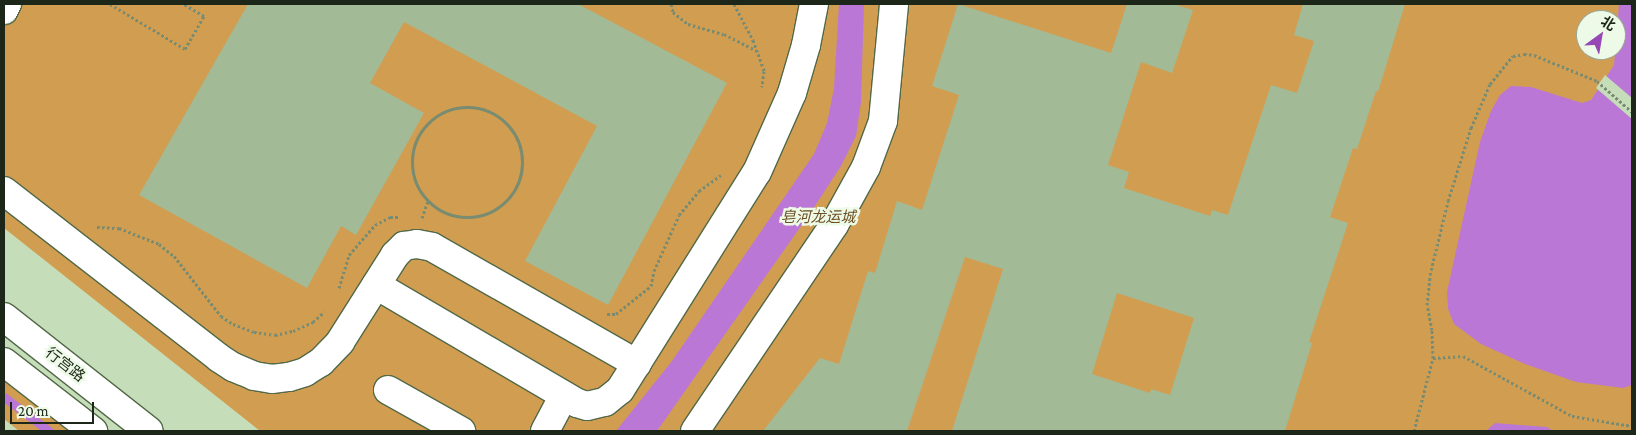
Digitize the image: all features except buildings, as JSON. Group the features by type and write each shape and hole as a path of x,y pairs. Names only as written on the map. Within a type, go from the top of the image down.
{"main road":[{"path":"4,10 7,4"},
{"path":"376,285 564,396 587,406 605,402 620,390 637,364 765,157 792,93 806,45 814,4"},
{"path":"695,431 834,225 866,167 883,121 894,4"},
{"path":"4,191 219,358 233,367 254,376 272,379 290,377 305,372 321,362 340,342 386,266 404,246 425,245 637,364"},
{"name":"行宫路","path":"4,317 149,431"},
{"path":"4,362 93,431"},
{"path":"388,390 461,431"},
{"path":"545,431 564,396"}],"path":[{"path":"110,4 185,49 204,16 184,4"},
{"path":"671,4 673,12 688,24 724,34 757,50"},
{"path":"1414,431 1433,358 1427,305 1430,275 1448,201 1468,137 1490,84 1513,56 1524,54 1565,67 1597,81 1632,112"},
{"path":"466,106 485,109 501,118 514,131 522,148 523,167 518,185 513,193 508,200 493,212 475,217 457,216 441,211 428,201 417,186 412,168 413,150 420,132 432,118 448,109 466,106"},
{"path":"1433,358 1464,356 1572,416 1632,426"}],"green space":[{"name":"皂河龙运城","path":"4,4 1632,4 1632,431 260,431 4,228"},
{"path":"4,366 85,431 19,431 4,419"}],"shaded area":[{"path":"839,4 864,4 861,102 856,136 841,166 813,209 657,431 616,431 672,361 814,154 827,123 834,88"},
{"path":"1619,4 1632,4 1632,385 1623,388 1576,382 1525,364 1481,344 1454,324 1448,309 1447,292 1480,142 1491,111 1500,95 1511,86 1531,87 1582,103 1591,100 1614,65 1614,60 1626,60 1626,10 1619,10"},
{"path":"1495,423 1547,427 1553,431 1486,431"}],"pier":[{"path":"1605,75 1632,98 1632,119 1596,88"}],"waterway":[{"path":"4,397 49,431"}]}
